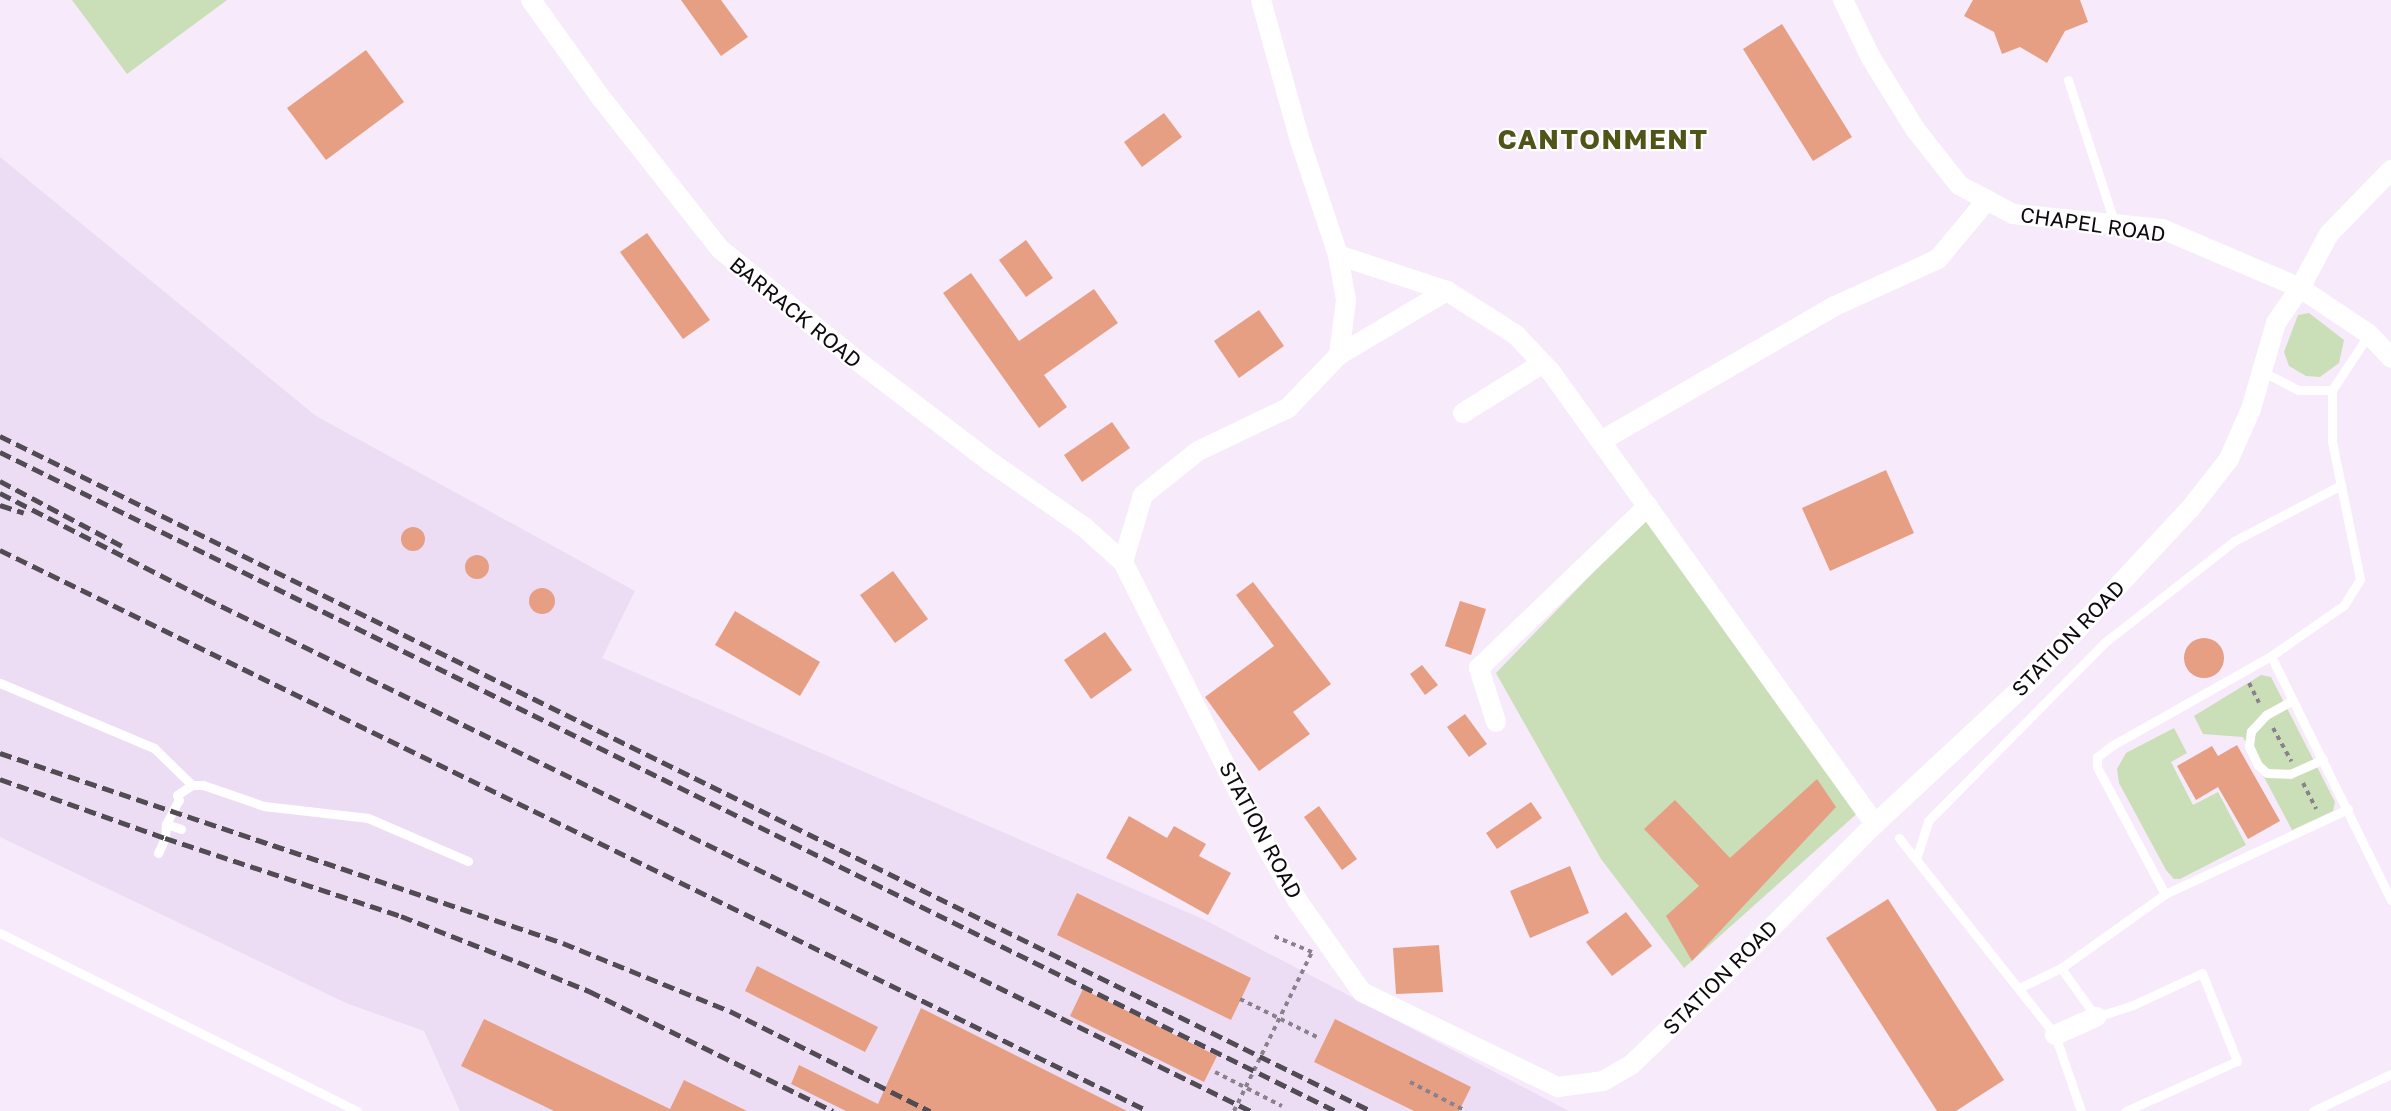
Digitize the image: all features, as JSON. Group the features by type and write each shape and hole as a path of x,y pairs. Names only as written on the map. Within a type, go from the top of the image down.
{"street":[{"name":"BARRACK ROAD","path":"531,0 602,99 720,249 813,327 989,461 1084,527 1123,562"},
{"path":"1261,0 1300,141 1338,255 1346,300 1339,356"},
{"name":"CHAPEL ROAD","path":"1843,0 1871,58 1915,129 1959,185 2013,214 2162,229 2300,288 2369,334 2391,358"},
{"name":"STATION ROAD","path":"1123,562 1267,848 1297,900 1362,992 1558,1087 1603,1081 1631,1065 1875,824 2034,676 2190,509 2229,459 2251,409 2260,370 2276,323 2300,288 2329,234 2391,170"},
{"path":"1601,441 1835,306 1938,259 1987,200"},
{"path":"1338,255 1447,291 1516,334 1543,363 1601,441 1875,824"},
{"path":"1123,562 1143,495 1198,451 1288,408 1339,356 1447,291"},
{"path":"1463,413 1543,363"},
{"path":"1496,722 1479,668 1648,506"},
{"path":"2055,1035 2096,1017"}],"lane":[{"path":"2068,80 2115,225"},
{"path":"2165,894 2097,768 2097,757 2112,745 2271,656 2344,605 2360,579 2332,441 2332,390 2369,334"},
{"path":"2260,370 2298,390 2332,390"},
{"path":"1916,860 1928,821 2104,643 2234,541 2341,485"},
{"path":"2271,656 2391,900"},
{"path":"0,683 154,747 192,785"},
{"path":"2293,700 2266,715 2251,731 2249,746 2258,765 2267,773 2278,775 2296,771 2323,759"},
{"path":"158,853 165,838 166,824 179,800 177,795 192,785 203,784 264,806 368,818 468,861"},
{"path":"2019,988 2061,968 2165,894 2348,809"},
{"path":"166,824 181,829"},
{"path":"1899,838 2055,1035 2080,1111"},
{"path":"0,933 357,1111"},
{"path":"2061,968 2096,1017 2133,1005 2202,973 2237,1061 2126,1111"},
{"path":"2313,1111 2391,1074"}],"path":[{"path":"2243,672 2322,821"},
{"path":"1234,1111 1312,952 1271,935"},
{"path":"1240,999 1317,1037"},
{"path":"1215,1072 1282,1106"},
{"path":"1410,1082 1466,1111"},
{"path":"1450,1111 1453,1104"}],"shaded area":[{"path":"0,157 316,416 635,591 602,658 1205,920 1569,1111 460,1111 424,1031 346,1003 0,837"}],"green space":[{"path":"72,0 227,0 127,74"},
{"path":"2309,313 2344,340 2339,363 2320,377 2306,376 2289,366 2284,352 2298,315"},
{"path":"1646,518 1861,810 1684,968 1601,859 1496,673"},
{"path":"2261,675 2271,677 2335,802 2333,811 2292,830 2243,737 2203,734 2194,716"},
{"path":"2174,728 2187,753 2171,762 2193,805 2218,792 2246,845 2180,879 2174,879 2166,870 2119,783 2117,769 2126,753"}],"building":[{"path":"681,0 721,0 748,37 721,56"},
{"path":"1973,0 2080,0 2088,22 2065,31 2047,63 2020,47 2002,54 1994,32 1964,16"},
{"path":"1782,24 1852,137 1813,161 1743,49"},
{"path":"366,50 404,102 326,160 287,108"},
{"path":"1164,113 1182,137 1142,167 1124,142"},
{"path":"647,233 710,320 683,339 620,252"},
{"path":"1026,240 1053,278 1026,297 999,260"},
{"path":"971,273 1019,341 1094,289 1118,323 1044,375 1067,407 1039,428 943,293"},
{"path":"1259,310 1284,346 1239,378 1214,341"},
{"path":"1112,422 1130,448 1082,482 1064,455"},
{"path":"1886,470 1914,533 1830,571 1802,508"},
{"path":"413,527 418,528 424,534 424,544 418,550 413,551 408,550 402,544 401,539 402,534 408,528"},
{"path":"477,555 486,558 489,567 486,576 477,579 468,576 465,567 468,558"},
{"path":"893,571 928,619 895,643 860,595"},
{"path":"1253,582 1331,684 1293,712 1310,734 1259,771 1205,697 1274,646 1236,595"},
{"path":"542,588 551,592 555,601 551,610 542,614 533,610 529,601 533,592"},
{"path":"1460,601 1486,609 1471,655 1445,646"},
{"path":"735,611 820,662 800,696 715,645"},
{"path":"1105,632 1132,670 1091,699 1064,660"},
{"path":"2204,638 2218,644 2224,658 2218,672 2204,678 2190,672 2184,658 2190,644"},
{"path":"1422,665 1438,685 1425,695 1410,674"},
{"path":"1465,714 1487,744 1469,757 1447,727"},
{"path":"2237,745 2280,821 2248,839 2218,787 2196,800 2177,766 2212,746 2218,756"},
{"path":"1817,779 1836,807 1692,961 1666,916 1699,886 1644,829 1675,800 1730,858"},
{"path":"1531,802 1542,818 1497,849 1486,833"},
{"path":"1319,806 1357,859 1342,870 1304,817"},
{"path":"1129,816 1167,838 1174,826 1206,844 1199,856 1231,873 1208,915 1106,858"},
{"path":"1570,866 1589,913 1530,938 1510,891"},
{"path":"1077,893 1251,978 1231,1020 1057,935"},
{"path":"1888,899 2004,1080 1956,1111 1937,1111 1826,938"},
{"path":"1626,912 1652,946 1612,976 1586,942"},
{"path":"1439,945 1443,992 1396,994 1393,948"},
{"path":"757,966 878,1027 865,1052 745,991"},
{"path":"1083,989 1217,1056 1204,1082 1070,1016"},
{"path":"921,1008 1127,1111 846,1111 791,1084 799,1065 878,1104"},
{"path":"484,1019 670,1109 684,1080 747,1111 554,1111 461,1066"},
{"path":"1335,1019 1471,1087 1459,1111 1414,1111 1314,1062"}],"railway":[{"path":"0,436 1371,1111"},
{"path":"0,452 1336,1111"},
{"path":"0,481 122,546"},
{"path":"0,493 205,598 1251,1111"},
{"path":"0,505 24,513"},
{"path":"0,550 1148,1111"},
{"path":"0,753 563,943 730,1011 930,1111"},
{"path":"0,779 165,838 401,916 518,962 589,991 833,1111"}],"district":[{"name":"CANTONMENT","path":"1603,140"}]}
